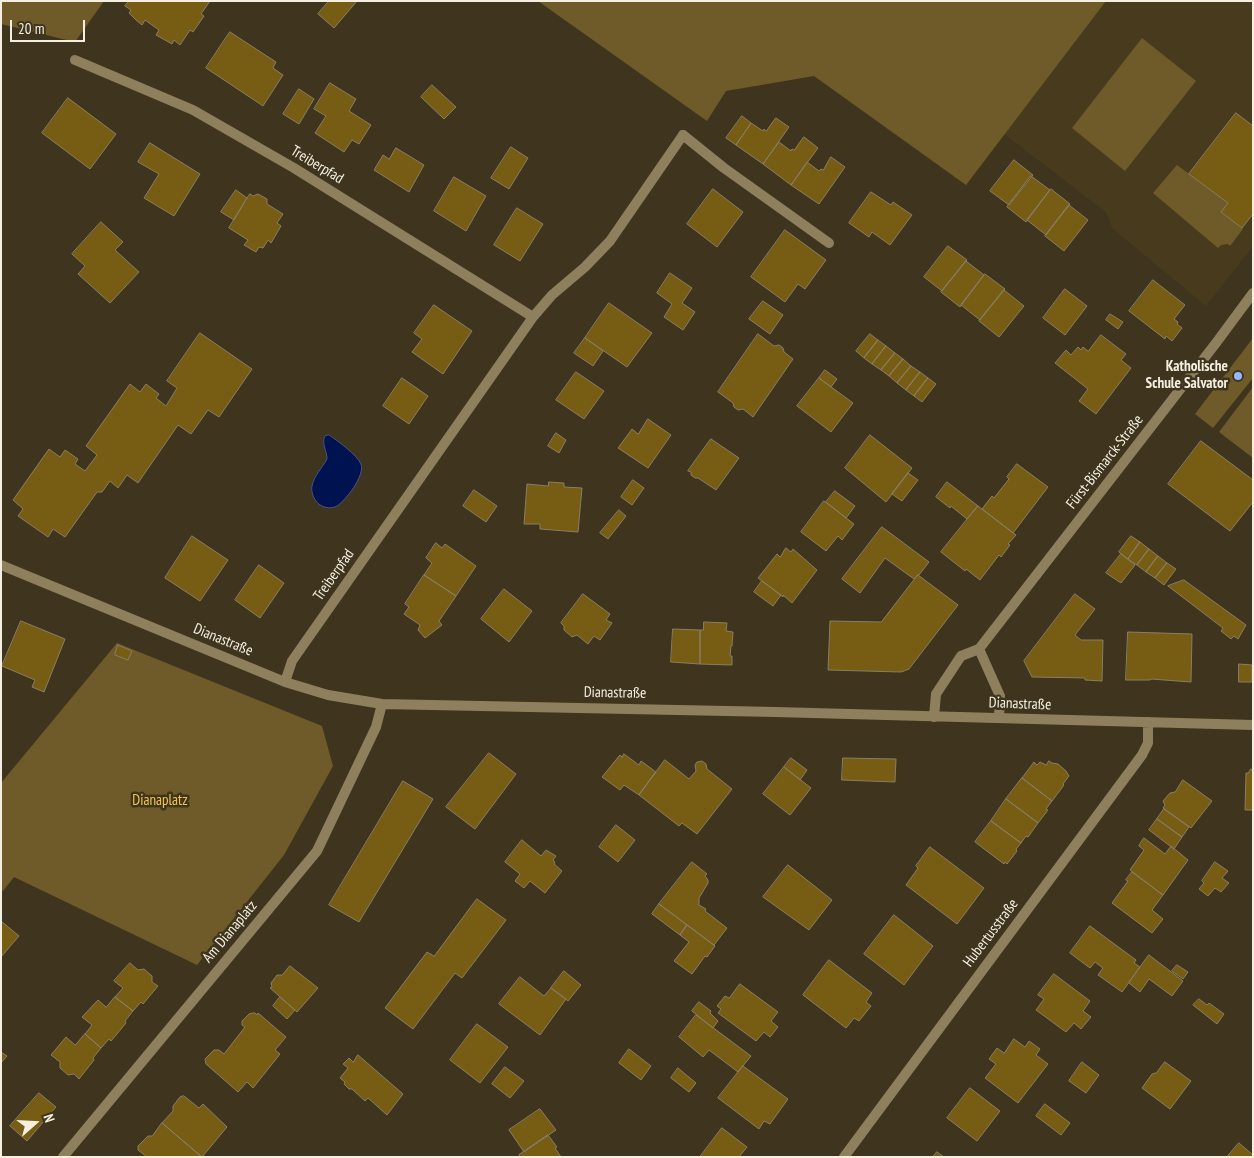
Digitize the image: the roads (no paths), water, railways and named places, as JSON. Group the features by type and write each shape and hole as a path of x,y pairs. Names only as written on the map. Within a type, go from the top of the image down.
{"street":[{"name":"Treiberpfad","path":"74,60 193,110 294,168 533,317"},
{"name":"Treiberpfad","path":"285,682 292,660 533,317 552,295 585,267 610,240 683,135 724,168 829,243"},
{"name":"Fürst-Bismarck-Straße","path":"934,717 936,694 961,656 980,649 1253,293"},
{"name":"Dianastraße","path":"1,565 285,682 328,695 382,704 756,711 1253,726"},
{"path":"980,649 1000,696 999,718"},
{"name":"Am Dianaplatz","path":"63,1157 317,851 376,727 382,704"},
{"name":"Hubertusstraße","path":"844,1157 1142,755 1148,743 1148,722"}],"place":[{"name":"Katholische Schule Salvator","path":"1238,376"}],"park label":[{"name":"Dianaplatz","path":"160,801"}]}
